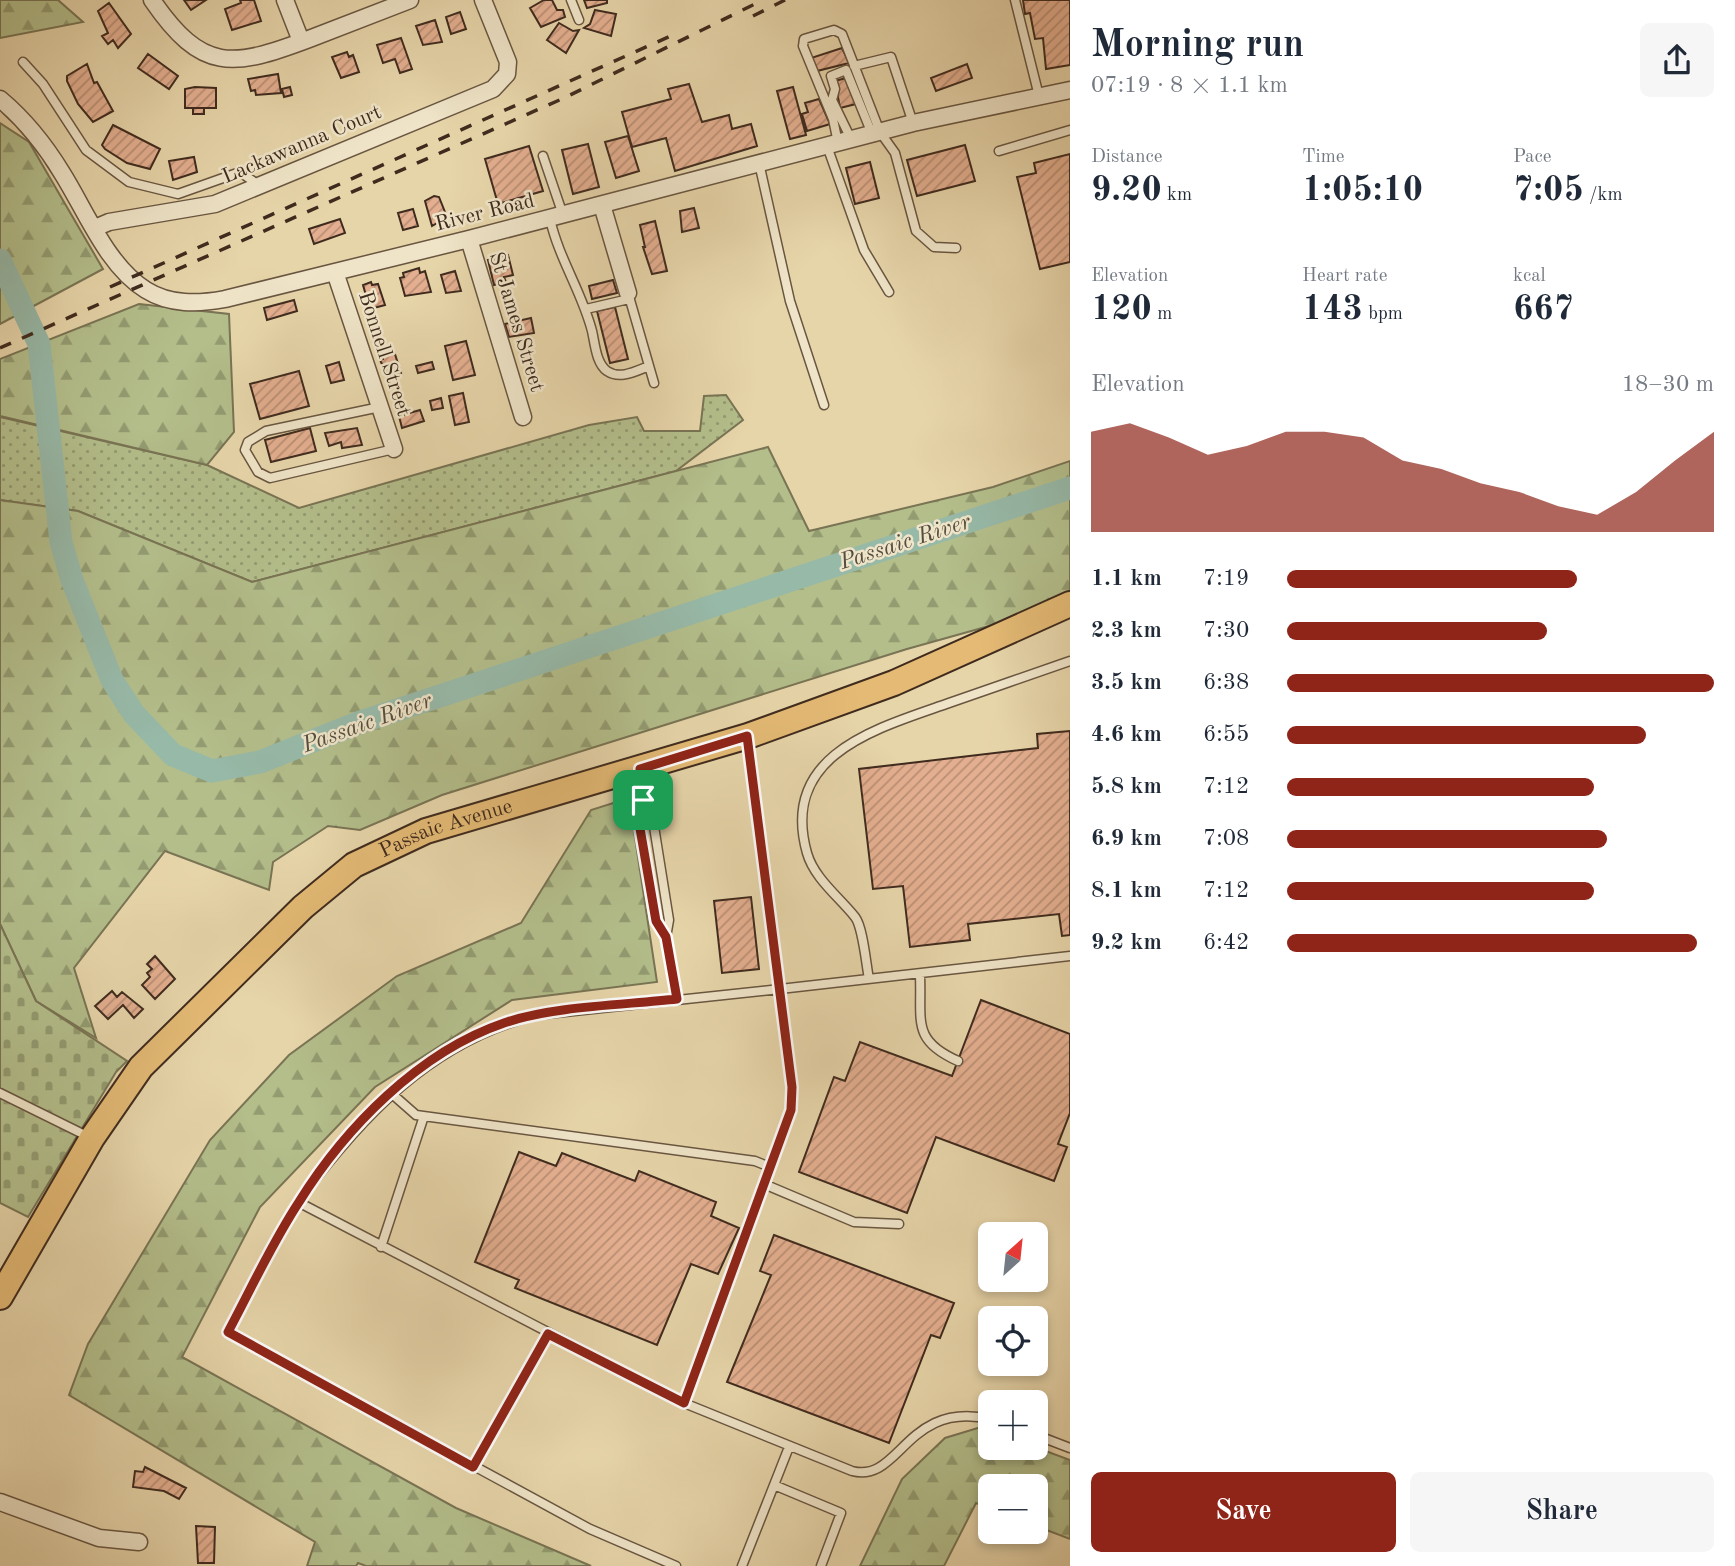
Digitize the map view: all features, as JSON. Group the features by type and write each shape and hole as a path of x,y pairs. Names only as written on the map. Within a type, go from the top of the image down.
{"main road":[{"name":"Passaic Avenue","path":"0,1297 92,1138 127,1086 157,1050 303,907 354,865 426,831 747,736 894,684 1070,604"}],"street":[{"path":"152,0 169,26 182,39 213,56 248,59 410,0"},
{"path":"285,0 302,41"},
{"name":"Lackawanna Court","path":"95,228 109,222 215,204 493,89 508,74 508,67 483,0"},
{"name":"River Road","path":"0,99 43,143 115,261 133,280 145,290 172,301 207,302 469,240 876,133 1070,90"},
{"path":"602,205 628,296"},
{"name":"St James Street","path":"469,240 523,417"},
{"name":"Bonnell Street","path":"335,272 394,449"},
{"path":"0,1502 99,1538 139,1542"}],"lane":[{"path":"571,0 579,20"},
{"path":"1015,0 1039,96"},
{"path":"876,133 842,34 834,30 804,39 803,46 839,143 864,250 889,292"},
{"path":"854,66 891,57 913,124"},
{"path":"23,62 43,84 86,150 130,182 178,194 240,172 260,186"},
{"path":"839,143 832,100 835,89 831,76 846,70 876,133 895,153 916,231 934,247 956,248"},
{"path":"999,151 1070,130"},
{"path":"543,156 567,269 586,309 599,362 606,370 629,374 649,366"},
{"path":"759,163 790,301 824,405"},
{"path":"586,309 628,296 654,383"},
{"path":"380,407 266,430 248,442 245,450 258,472 270,478 394,449"},
{"path":"869,979 857,919 836,899 807,854 802,805 815,775 849,742 873,731 1070,661"},
{"path":"684,1403 791,1110 792,1097 780,989 747,736"},
{"path":"640,769 643,800 638,817 656,921 666,937"},
{"path":"643,800 652,814 669,920 666,937 677,999"},
{"path":"676,1566 590,1530 228,1332 299,1202 355,1130 391,1093 422,1068 466,1040 503,1023 537,1015 919,975 1070,956"},
{"path":"919,975 924,1035 936,1051 958,1061"},
{"path":"0,1093 92,1138"},
{"path":"391,1093 416,1115 741,1159 770,1167"},
{"path":"382,1247 424,1116"},
{"path":"764,1184 854,1222 899,1224"},
{"path":"299,1202 684,1403 789,1447 863,1474 884,1467 912,1436 932,1423 967,1415 978,1417"},
{"path":"473,1467 548,1334"},
{"path":"1048,1440 1070,1448"},
{"path":"742,1566 789,1447"},
{"path":"774,1485 841,1513 821,1566"}],"green space":[{"path":"0,0 58,0 83,22 0,38"},
{"path":"0,123 29,142 103,269 0,324"},
{"path":"139,304 229,314 234,432 207,465 0,416 0,359"},
{"path":"726,395 743,420 676,471 252,582 78,511 0,500 0,417 207,465 299,508 589,425 637,417 644,431 700,431 704,396"},
{"path":"768,447 809,531 993,487 1070,461 1070,591 1007,621 907,649 442,795 360,830 328,826 273,862 269,890 165,851 74,968 96,1038 36,1001 0,924 0,500 78,511 252,582"},
{"path":"629,798 657,982 512,1000 375,1087 260,1207 182,1357 456,1508 591,1566 366,1566 358,1563 356,1566 307,1566 315,1542 69,1395 88,1344 210,1140 289,1055 397,976 521,923 591,810"},
{"path":"0,924 36,1001 127,1061 116,1072 28,1217 0,1203"},
{"path":"978,1428 978,1460 1048,1460 1048,1452 1070,1460 1070,1539 1048,1531 1048,1474 978,1474 978,1504 944,1566 860,1566 902,1479 945,1438"}],"building":[{"path":"184,0 206,0 191,10"},
{"path":"240,0 254,0 261,21 232,30 225,9 241,3"},
{"path":"544,0 552,0 557,10 563,10 565,17 541,27 530,8"},
{"path":"584,0 607,0 607,3 587,8"},
{"path":"1023,0 1070,0 1070,65 1046,69 1043,38 1035,39 1030,13 1025,14"},
{"path":"109,3 131,34 118,48 113,40 108,44 102,36 108,33 98,11"},
{"path":"595,10 616,14 611,36 584,28 590,24"},
{"path":"460,12 466,29 451,34 446,17"},
{"path":"435,20 442,42 423,45 416,26"},
{"path":"559,23 573,31 579,30 566,53 547,40"},
{"path":"401,38 412,69 400,73 395,59 383,63 377,45"},
{"path":"842,48 849,63 817,71 811,58"},
{"path":"347,52 349,57 353,55 359,72 341,78 332,57"},
{"path":"148,54 178,76 169,89 138,68"},
{"path":"87,64 94,83 97,82 113,111 93,122 78,104 67,81 67,76"},
{"path":"967,64 972,78 936,91 931,78"},
{"path":"278,74 281,93 256,95 255,90 251,91 248,79"},
{"path":"846,78 856,104 840,108 835,81"},
{"path":"689,84 702,122 729,115 732,129 751,124 757,146 675,171 666,138 632,147 622,112 671,99 668,89"},
{"path":"290,87 292,95 284,97 282,89"},
{"path":"793,87 806,135 790,139 777,91"},
{"path":"216,88 216,108 185,108 185,89"},
{"path":"819,99 830,124 807,131 802,114 808,112 805,103"},
{"path":"193,108 204,108 204,114 193,114"},
{"path":"113,125 160,149 150,169 127,163 105,149 102,145"},
{"path":"628,136 639,171 616,178 605,142"},
{"path":"588,144 599,187 573,194 562,150"},
{"path":"965,145 975,181 917,196 907,160"},
{"path":"529,146 543,191 498,204 485,159"},
{"path":"1070,154 1070,262 1040,269 1017,177 1036,173 1034,163"},
{"path":"194,157 197,172 173,180 169,161"},
{"path":"870,162 879,198 855,204 846,168"},
{"path":"434,196 439,197 447,217 432,226 425,201"},
{"path":"694,208 699,228 682,232 680,211"},
{"path":"413,209 418,226 403,230 398,213"},
{"path":"340,219 345,233 314,244 309,229"},
{"path":"655,221 667,271 652,274 643,247 640,225"},
{"path":"508,255 513,275 504,277 506,282 494,285 488,260"},
{"path":"419,268 420,273 425,271 431,292 405,296 400,278 404,277 403,273"},
{"path":"455,271 461,291 446,293 441,275"},
{"path":"613,280 617,293 592,299 589,286"},
{"path":"371,282 372,285 378,284 385,305 370,309 363,285"},
{"path":"294,300 297,311 267,320 264,308"},
{"path":"615,307 628,359 610,363 597,311"},
{"path":"531,318 534,333 509,337 505,324"},
{"path":"466,341 475,375 453,380 445,346"},
{"path":"394,351 401,373 388,377 380,360 383,359 382,355"},
{"path":"339,362 344,380 331,383 326,366"},
{"path":"432,362 434,369 418,373 416,366"},
{"path":"299,371 309,406 260,419 250,384"},
{"path":"463,393 469,422 455,425 449,396"},
{"path":"441,398 443,408 432,410 430,401"},
{"path":"420,410 424,421 402,428 399,416"},
{"path":"310,428 316,451 271,462 265,440"},
{"path":"357,428 362,445 342,448 341,442 329,446 325,433"},
{"path":"1070,731 1070,935 1062,936 1059,914 968,924 970,940 910,947 903,886 873,889 859,769 1038,748 1037,734"},
{"path":"751,897 759,969 722,973 714,901"},
{"path":"155,956 175,979 155,999 142,985 150,977 147,973 152,969 147,964"},
{"path":"112,991 117,997 122,992 143,1009 134,1018 123,1005 108,1019 95,1006"},
{"path":"981,1000 1070,1034 1070,1113 1058,1144 1067,1147 1054,1181 936,1137 907,1213 799,1172 834,1077 845,1081 860,1042 952,1076"},
{"path":"519,1152 556,1166 562,1153 635,1181 639,1171 716,1202 711,1216 739,1228 718,1274 691,1264 657,1345 515,1288 519,1280 475,1262"},
{"path":"774,1235 954,1303 940,1338 931,1335 889,1443 727,1382 771,1275 760,1271"},
{"path":"145,1467 186,1488 179,1499 164,1491 133,1487 135,1471 143,1472"},
{"path":"196,1526 215,1527 214,1563 198,1563"}],"waterway":[{"name":"Passaic River","path":"0,260 39,344 61,542 72,580 112,680 134,714 173,755 212,771 260,762 358,723 1070,488"}],"railway":[{"path":"0,348 564,98 763,0"},
{"path":"753,16 785,0"},
{"path":"110,287 675,34"}],"route":[{"path":"747,736 792,1087 791,1110 684,1403 548,1334 473,1467 228,1332 299,1202 323,1169 355,1130 391,1093 422,1068 466,1040 503,1023 537,1015 677,999 666,937 656,921 646,868 638,817 643,800 640,769 747,736"}]}
